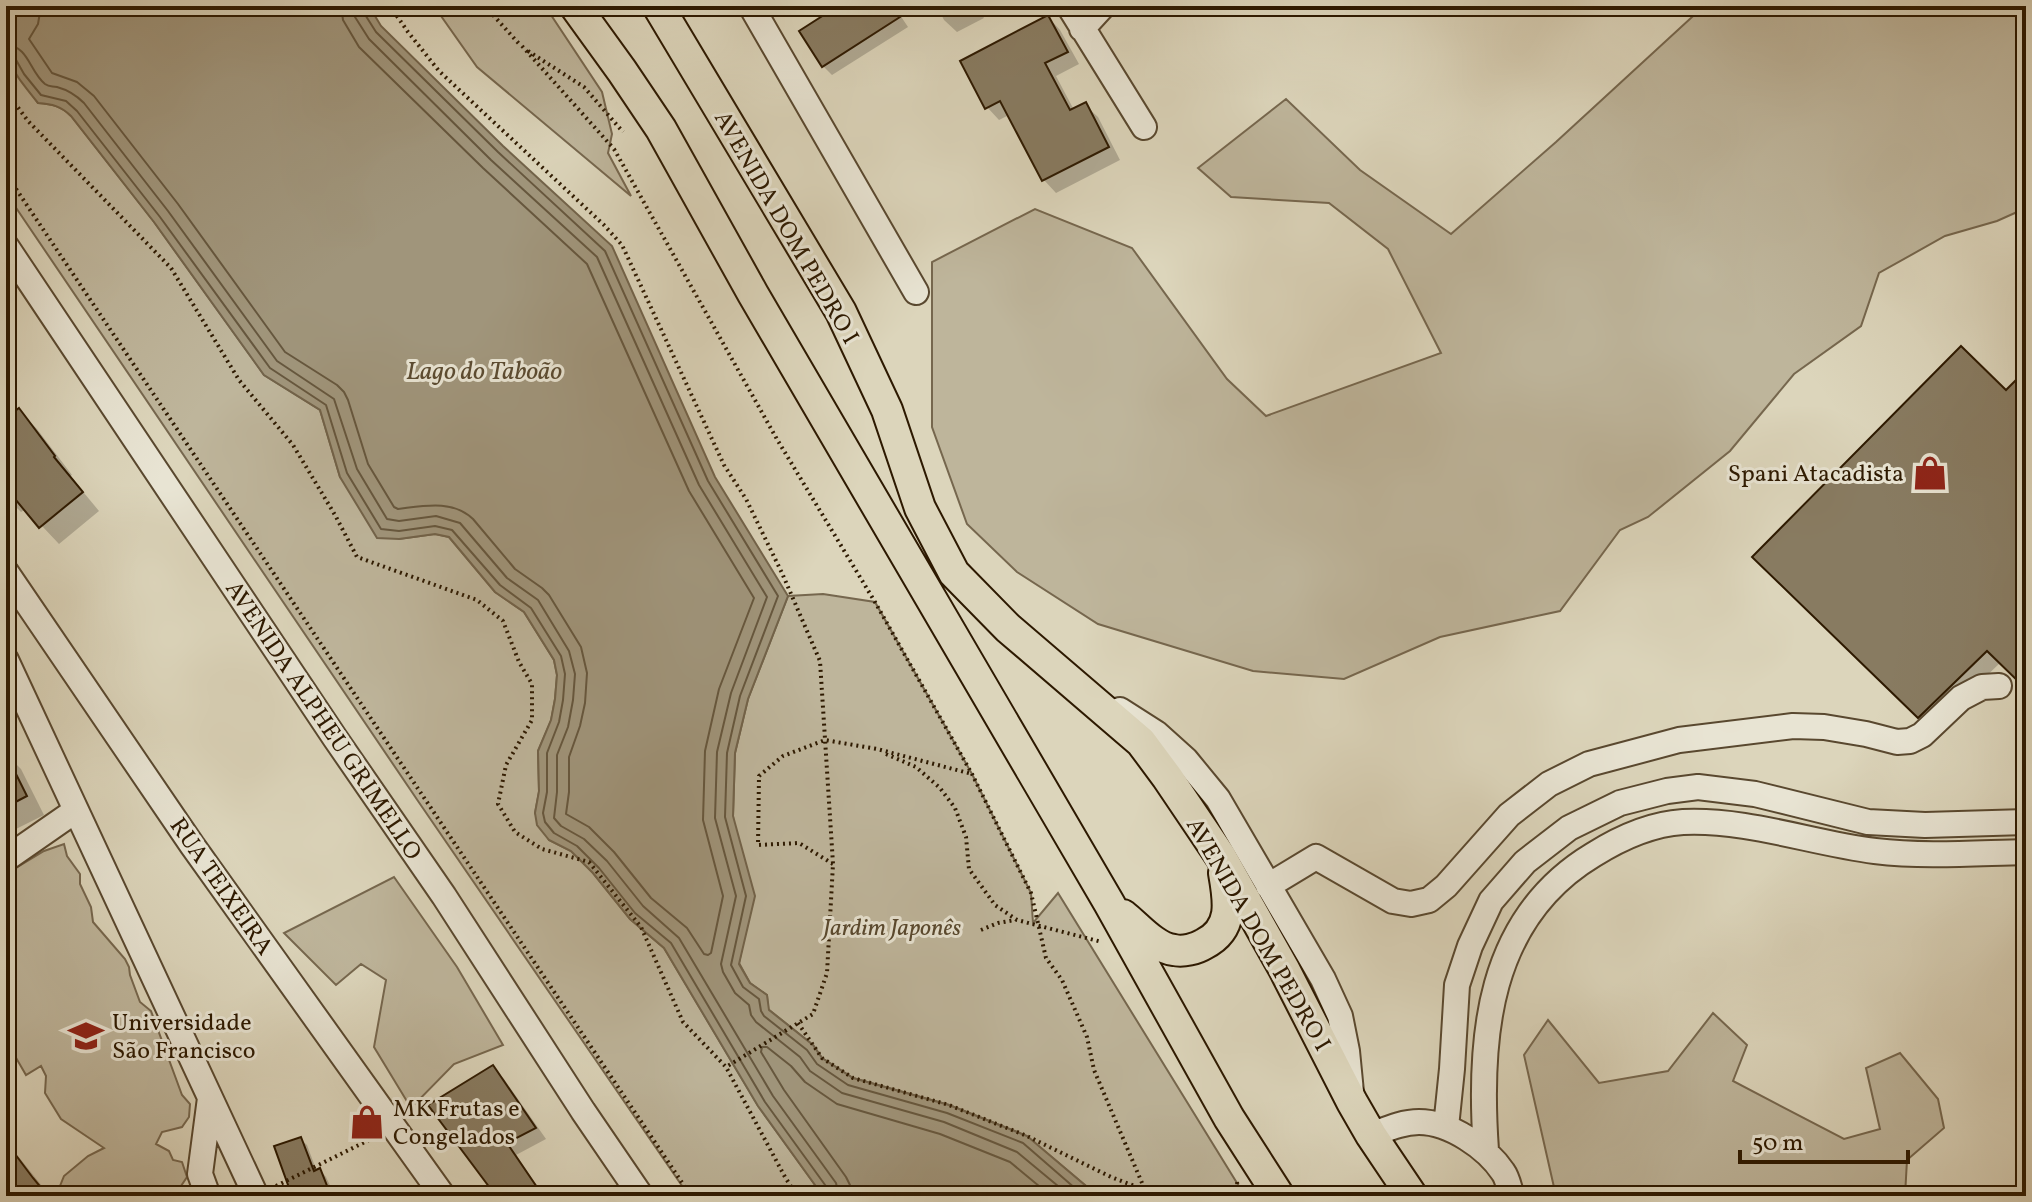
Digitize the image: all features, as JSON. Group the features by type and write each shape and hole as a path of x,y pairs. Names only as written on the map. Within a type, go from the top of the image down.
{"main road":[{"path":"575,6 661,129 753,294 1109,903 1229,1118 1279,1196"},
{"name":"AVENIDA DOM PEDRO I","path":"658,6 841,312 887,410 920,508 954,573 1008,628 1141,742 1167,777 1221,857 1284,969 1352,1102 1412,1196"},
{"path":"1109,903 1156,943 1173,950 1197,948 1214,940 1226,923 1229,899 1221,857"}],"street":[{"path":"751,6 916,292"},
{"path":"1069,6 1144,127"},
{"path":"1082,29 1103,6"},
{"name":"AVENIDA ALPHEU GRIMELLO","path":"6,246 444,896 641,1196"},
{"name":"RUA TEIXEIRA","path":"6,572 199,856 443,1196"},
{"path":"6,660 256,1196"},
{"path":"1049,665 1156,733 1186,760 1218,799 1323,979 1340,1016 1352,1102"},
{"path":"1268,886 1316,857 1393,901 1411,904 1429,900 1446,886 1509,815 1549,784 1589,764 1679,740 1793,726 1824,727 1897,742 1910,741 1922,735 1961,698 1982,687 1999,686"},
{"path":"1446,1127 1457,985 1470,946 1491,901 1525,862 1569,828 1620,803 1698,787 1755,794 1868,822 1925,825 2026,822"},
{"path":"6,859 75,811"},
{"path":"1486,1150 1483,1116 1485,1063 1491,1002 1502,962 1527,914 1571,868 1613,843 1650,828 1682,822 1753,827 1823,843 1877,851 1931,854 2026,852"},
{"path":"208,1196 200,1174 210,1098"},
{"path":"1371,1135 1399,1124 1422,1122 1446,1127 1486,1150 1505,1175 1512,1196"}],"path":[{"path":"390,6 439,71 622,245 724,465 746,499 782,573 820,661 833,864 827,973 813,1014 726,1067"},
{"path":"485,6 614,149 778,441 875,602 972,774 1031,893 1046,958 1062,980 1087,1037 1094,1070 1150,1196"},
{"path":"522,46 584,87 623,132"},
{"path":"6,81 8,94 28,121 171,268 239,380 293,445 357,557 477,600 503,621 519,662 532,684 532,720 506,765 498,804 515,832 542,849 589,862 641,927 683,1022 726,1067 797,1196"},
{"path":"6,174 691,1196"},
{"path":"833,864 799,843 758,845 759,776 783,756 825,740 877,749 972,774"},
{"path":"877,749 916,767 940,788 955,808 966,837 969,869 995,905 1017,920 1135,950"},
{"path":"981,930 1017,920"},
{"path":"798,1023 822,1058 853,1078 949,1105 1027,1136 1145,1190"},
{"path":"256,1196 395,1127"},
{"path":"1236,1175 1239,1196"}],"green space":[{"path":"434,6 545,6 602,92 612,134 608,153 631,196 477,67"},
{"path":"1704,6 1925,6 1936,15 1948,6 2026,6 2026,208 1997,221 1945,236 1879,273 1861,326 1794,374 1730,451 1648,517 1620,530 1560,611 1440,637 1344,679 1253,671 1098,624 1017,572 967,524 932,427 932,262 1035,209 1132,248 1227,379 1266,416 1441,353 1388,249 1329,203 1231,197 1198,168 1286,99 1360,170 1451,234"},
{"path":"6,47 8,61 38,103 56,106 71,116 154,222 264,375 320,410 340,477 399,539 435,534 449,537 495,592 524,612 554,660 557,675 551,721 538,751 539,792 535,813 549,840 571,851 630,919 664,948 758,1106 823,1196 689,1196 6,193"},
{"name":"Jardim Japonês","path":"823,594 875,602 972,774 1031,893 1033,923 1058,893 1245,1196 1094,1196 1027,1136 949,1105 853,1078 822,1058 813,1045 768,1009 767,995 750,983 739,963 745,933 733,816 735,753 748,699 788,596"},
{"name":"Universidade São Francisco","path":"64,844 67,856 80,874 80,884 91,907 93,922 125,959 140,1002 151,1011 182,1095 190,1104 189,1117 182,1127 162,1132 156,1144 169,1151 173,1160 182,1162 187,1177 181,1186 187,1196 56,1196 64,1176 88,1156 104,1148 61,1119 45,1093 46,1076 41,1066 26,1075 6,1047 6,874 44,851"},
{"path":"394,877 457,967 503,1045 454,1064 411,1108 374,1047 386,980 361,964 336,985 284,933"},
{"path":"1713,1013 1747,1045 1733,1081 1844,1139 1880,1129 1866,1068 1900,1053 1938,1099 1944,1128 1907,1160 1905,1196 1556,1196 1524,1055 1548,1020 1599,1083 1668,1071"}],"water":[{"name":"Lago do Taboão","path":"11,6 369,6 381,26 503,146 612,246 715,477 788,596 748,699 735,753 733,816 755,896 739,964 750,983 767,995 769,1010 813,1045 822,1058 853,1078 949,1105 1027,1136 1094,1196 823,1196 758,1106 664,948 630,919 571,851 549,840 537,825 538,751 551,720 557,675 554,660 524,612 495,592 449,537 435,534 399,539 377,538 340,477 320,410 264,375 154,222 71,116 56,106 38,103 19,78 7,49"}],"building":[{"path":"838,6 893,6 900,17 822,67 799,31"},
{"path":"1048,15 1068,52 1045,63 1070,110 1086,102 1109,147 1042,181 1000,101 985,109 960,61"},
{"name":"Spani Atacadista","path":"1961,346 2006,390 2026,370 2026,689 1987,651 1918,718 1752,557"},
{"path":"19,408 83,492 39,528 6,488 6,418"},
{"path":"6,754 27,796 6,807"},
{"path":"493,1065 536,1128 507,1143 543,1196 496,1196 428,1105"},
{"name":"MK Frutas e Congelados","path":"364,1112 376,1129 364,1137 355,1117"},
{"path":"301,1137 314,1171 320,1168 331,1196 292,1196 274,1146"},
{"path":"6,1142 33,1178 48,1196 6,1196"}],"place":[{"name":"Spani Atacadista","path":"1930,473"},
{"name":"Universidade São Francisco","path":"86,1036"},
{"name":"MK Frutas e Congelados","path":"367,1122"}]}
